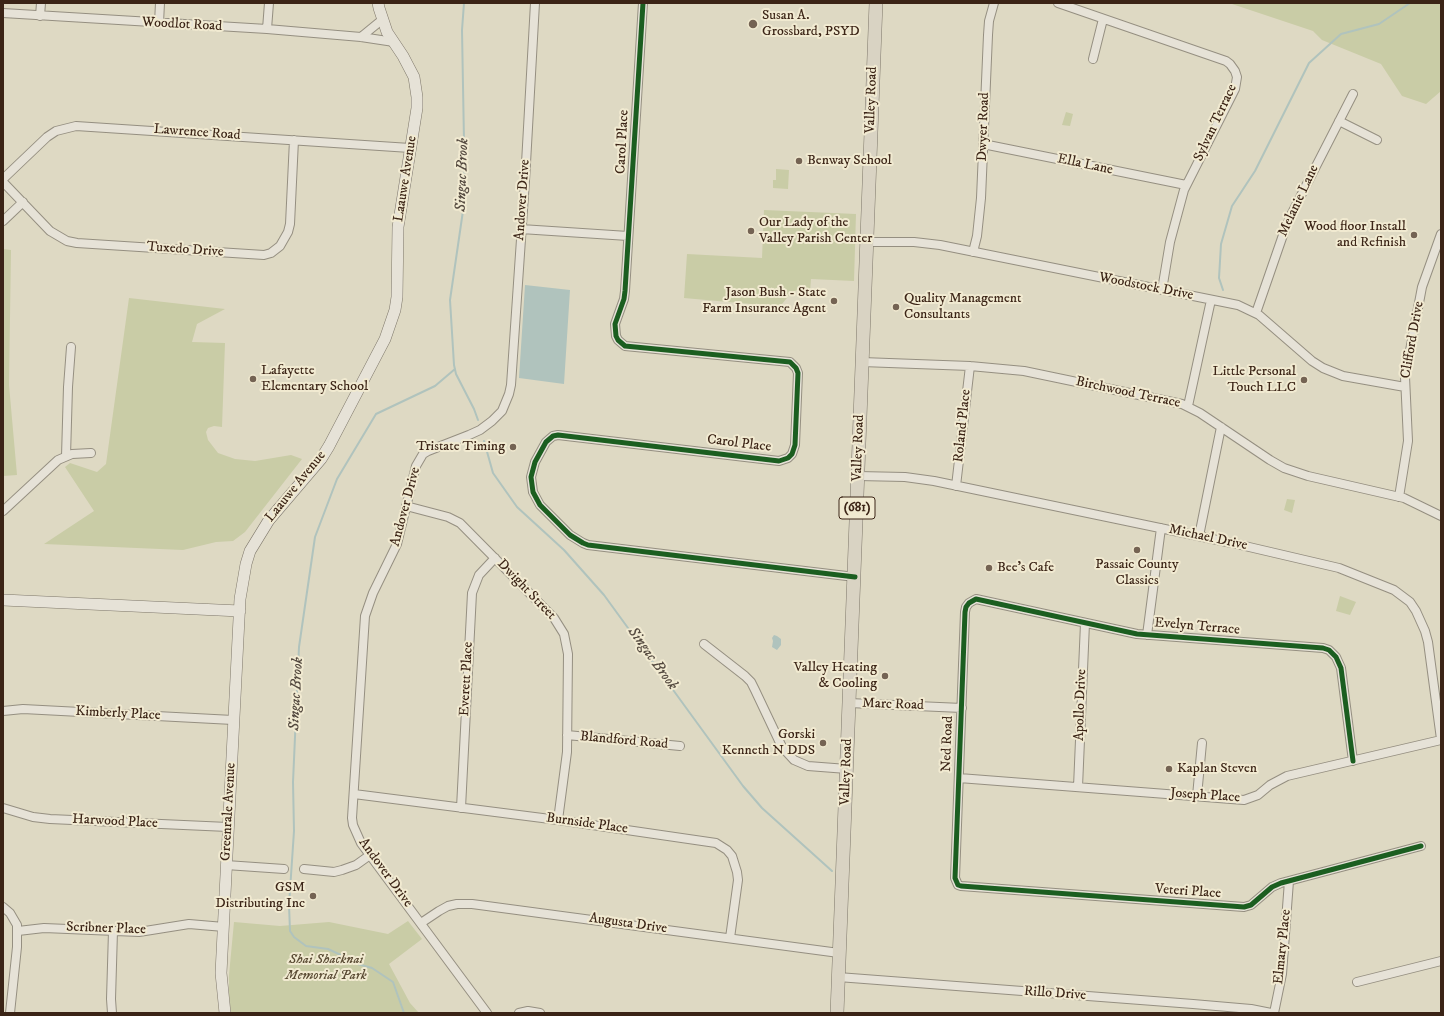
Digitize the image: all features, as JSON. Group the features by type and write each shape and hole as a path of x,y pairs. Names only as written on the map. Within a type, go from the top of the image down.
{"main road":[{"name":"Valley Road","path":"837,1013 876,3"}],"street":[{"path":"40,16 41,3"},
{"path":"159,23 160,3"},
{"path":"267,29 269,3"},
{"name":"Laauwe Avenue","path":"240,611 243,578 250,551 269,520 321,458 338,430 385,339 395,310 397,297 398,227 417,108 416,87 414,77 409,67 387,32 378,3"},
{"name":"Andover Drive","path":"487,1013 361,842 352,818 365,616 373,593 397,544 416,466 423,454 428,451 470,435 485,427 497,418 506,403 511,385 535,3"},
{"name":"Carol Place","path":"643,3 624,299 615,324 618,340 626,346 790,362 796,368 798,373 794,449 788,458 784,461 779,461 558,435 550,438 546,442 532,469 532,485 536,499 570,536 588,545 855,577"},
{"name":"Dwyer Road","path":"973,252 980,217 988,35 989,22 994,3"},
{"name":"Sylvan Terrace","path":"1058,3 1226,61 1235,71 1235,89 1186,185 1175,219 1162,290"},
{"name":"Woodlot Road","path":"3,13 267,29 361,37 394,42"},
{"path":"361,37 383,19"},
{"path":"1093,59 1103,19"},
{"name":"Melanie Lane","path":"1256,313 1280,241 1291,215 1354,94"},
{"path":"1339,121 1377,140"},
{"name":"Lawrence Road","path":"3,181 47,137 66,128 76,126 410,148"},
{"name":"Tuxedo Drive","path":"3,181 50,231 67,241 77,243 264,255 275,251 280,246 288,232 290,224 294,140"},
{"name":"Ella Lane","path":"983,144 1186,185"},
{"path":"3,221 23,202"},
{"path":"521,229 628,236"},
{"name":"Clifford Drive","path":"1400,497 1408,441 1405,377 1422,287 1441,234"},
{"name":"Woodstock Drive","path":"867,242 897,241 927,243 1238,306 1256,313 1323,368 1343,376 1405,387"},
{"path":"1188,406 1211,300"},
{"path":"66,456 68,386 71,347"},
{"name":"Birchwood Terrace","path":"862,362 970,366 1024,371 1188,406 1270,460 1294,472 1400,497 1416,503 1441,516"},
{"name":"Roland Place","path":"956,486 970,366"},
{"path":"1199,536 1221,427"},
{"path":"3,511 58,460 66,456 82,452 91,453"},
{"name":"Michael Drive","path":"858,476 917,478 1199,536 1339,568 1394,590 1416,611 1425,631 1428,642 1441,740"},
{"name":"Dwight Street","path":"406,506 453,519 467,529 554,618 564,634 568,654 567,736 566,764 558,820"},
{"path":"1147,635 1161,528"},
{"name":"Everett Place","path":"461,808 472,593 479,575 494,558"},
{"name":"Evelyn Terrace","path":"965,620 966,607 972,600 976,599 1147,635 1324,648 1329,650 1336,657 1341,668 1353,761"},
{"path":"3,600 240,611"},
{"name":"Greenrale Avenue","path":"225,1013 221,973 233,720 240,611"},
{"name":"Ned Road","path":"955,869 965,620"},
{"name":"Apollo Drive","path":"1078,787 1085,623"},
{"path":"704,644 751,682 782,746 794,760 808,766 847,769"},
{"name":"Marc Road","path":"849,703 962,708"},
{"name":"Kimberly Place","path":"3,711 23,709 233,720"},
{"name":"Blandford Road","path":"567,736 680,746"},
{"name":"Joseph Place","path":"959,778 1239,800 1258,795 1278,779 1287,776 1441,740"},
{"path":"1197,796 1202,742"},
{"name":"Burnside Place","path":"354,794 558,820 716,843 722,846 732,856 738,880 730,938"},
{"name":"Harwood Place","path":"3,808 33,817 50,819 228,827"},
{"name":"Veteri Place","path":"955,869 956,882 961,886 1237,908 1251,905 1272,887 1289,881 1421,846"},
{"path":"304,870 334,872 356,865 370,855"},
{"path":"226,865 284,870"},
{"name":"Elmary Place","path":"1272,1013 1282,974 1289,881"},
{"name":"Augusta Drive","path":"421,923 448,906 466,903 839,953"},
{"path":"3,907 15,919 18,931 10,1013"},
{"name":"Scribner Place","path":"18,931 44,928 139,932 189,924 224,927"},
{"path":"112,1013 113,931"},
{"path":"1357,982 1441,962"},
{"name":"Rillo Drive","path":"838,977 1233,1010 1251,1009 1272,1013"},
{"path":"519,1013 540,1013"}],"green space":[{"path":"1229,3 1441,3 1441,91 1426,104 1402,96 1381,64 1322,40 1313,31"},
{"path":"1066,112 1073,114 1070,126 1062,125"},
{"path":"776,169 789,170 788,189 773,188 773,180 776,180"},
{"path":"764,210 856,214 854,281 811,279 810,292 799,289 791,293 782,304 773,306 684,298 687,254 762,258"},
{"path":"3,249 11,250 9,385 17,475 3,476"},
{"path":"129,298 225,309 197,324 192,342 225,343 222,427 214,426 208,428 206,432 208,440 218,453 235,459 255,461 291,455 302,459 245,532 233,541 216,542 183,550 44,544 94,511 65,467 70,463 97,472 106,464"},
{"path":"1287,499 1295,500 1292,513 1284,510"},
{"path":"1340,596 1356,602 1350,615 1336,611"},
{"name":"Shai Shacknai Memorial Park","path":"408,921 422,939 389,964 410,1003 419,1013 231,1013 229,975 234,922 280,926 329,922 388,934"}],"shaded area":[{"path":"525,285 570,290 564,384 519,378"},
{"path":"774,635 781,639 781,645 777,650 772,647 772,638"}],"waterway":[{"name":"Singac Brook","path":"464,3 462,30 465,197 450,300 454,365 456,374 478,420"},
{"path":"1223,290 1219,278 1221,244 1232,206 1255,171 1309,63 1341,34 1379,24 1410,3"},
{"name":"Singac Brook","path":"404,1013 393,982 372,968 354,963 328,949 306,946 294,937 290,931 289,905 294,831 293,782 299,647 315,537 337,479 376,414 435,386 455,369"},
{"name":"Singac Brook","path":"484,441 493,473 517,507 564,550 604,595 743,786 762,808 832,871"}],"cycle path":[{"path":"643,3 625,291 624,299 615,324 616,336 625,346 790,362 796,368 798,373 795,445 792,454 788,458 779,461 558,435 553,436 546,442 535,462 531,477 533,492 540,505 570,535 588,545 855,577"},
{"path":"1353,761 1341,668 1336,657 1329,650 1323,648 1137,634 976,599 969,603 966,607 955,878 958,885 1244,907 1251,905 1272,887 1281,883 1421,846"}],"place":[{"name":"Susan A. Grossbard, PSYD","path":"753,24"},
{"name":"Benway School","path":"799,161"},
{"name":"Our Lady of the Valley Parish Center","path":"751,231"},
{"name":"Wood floor Install and Refinish","path":"1414,235"},
{"name":"Jason Bush - State Farm Insurance Agent","path":"834,301"},
{"name":"Quality Management Consultants","path":"896,307"},
{"name":"Lafayette Elementary School","path":"253,379"},
{"name":"Little Personal Touch LLC","path":"1304,380"},
{"name":"Tristate Timing","path":"513,447"},
{"name":"Passaic County Classics","path":"1137,550"},
{"name":"Bee's Cafe","path":"989,568"},
{"name":"Valley Heating & Cooling","path":"885,676"},
{"name":"Gorski Kenneth N DDS","path":"823,743"},
{"name":"Kaplan Steven","path":"1169,769"},
{"name":"GSM Distributing Inc","path":"313,896"}]}
